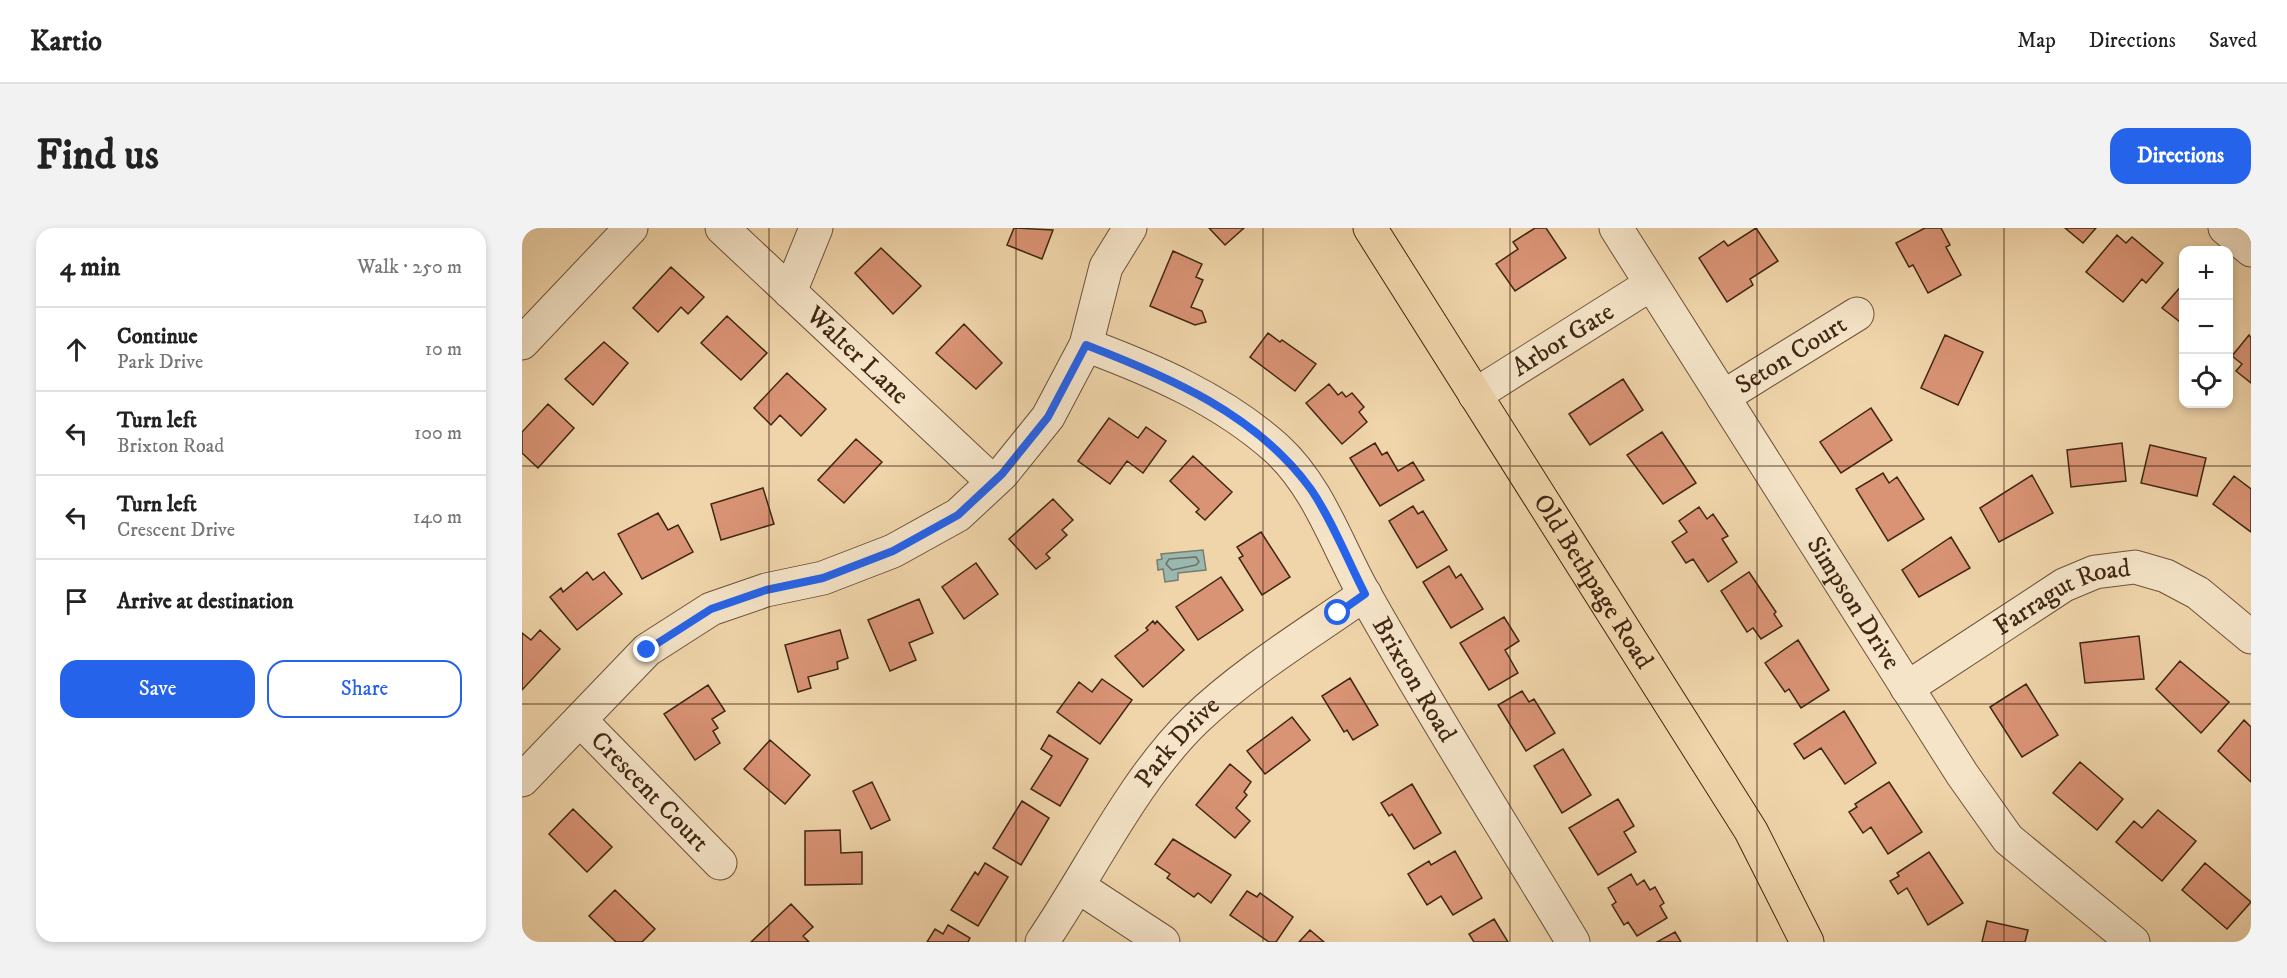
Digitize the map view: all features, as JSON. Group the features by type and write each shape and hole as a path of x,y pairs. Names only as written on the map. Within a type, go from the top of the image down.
{"main road":[{"name":"Old Bethpage Road","path":"1370,228 1751,831 1807,942"}],"street":[{"path":"522,343 631,228"},
{"name":"Walter Lane","path":"722,228 993,482"},
{"path":"790,292 816,228"},
{"path":"522,780 647,650 711,609 766,590 823,578 893,551 958,515 993,482 1048,417 1086,345 1106,267 1130,228"},
{"name":"Simpson Drive","path":"1616,228 1907,688 2008,839 2129,941"},
{"path":"2225,228 2251,250"},
{"name":"Arbor Gate","path":"1475,395 1651,284"},
{"name":"Seton Court","path":"1723,397 1857,314"},
{"name":"Brixton Road","path":"1086,345 1154,371 1219,406 1276,449 1311,490 1365,594 1573,942"},
{"name":"Farragut Road","path":"1907,688 2064,585 2095,572 2134,567 2166,576 2198,593 2251,638"},
{"name":"Park Drive","path":"1042,942 1079,887 1117,821 1170,749 1196,720 1254,672 1365,594"},
{"name":"Crescent Court","path":"580,720 720,863"},
{"path":"1079,887 1163,942"}],"water":[{"path":"1203,550 1206,570 1178,573 1178,580 1165,582 1163,569 1158,570 1157,560 1162,559 1161,554"}],"building":[{"path":"1014,228 1053,230 1042,259 1007,245"},
{"path":"1209,228 1244,228 1225,245"},
{"path":"1535,228 1546,228 1566,258 1515,291 1496,264 1518,249 1513,242"},
{"path":"1756,228 1778,261 1750,279 1753,285 1727,302 1699,258 1724,241 1728,246"},
{"path":"1925,228 1941,228 1950,245 1946,247 1961,275 1928,293 1913,265 1909,267 1896,243"},
{"path":"2065,228 2096,228 2083,243"},
{"path":"2117,235 2126,243 2132,237 2163,263 2146,283 2142,279 2123,302 2086,272"},
{"path":"881,248 921,286 893,314 855,273"},
{"path":"1173,251 1202,264 1196,277 1203,280 1191,307 1202,311 1206,322 1195,325 1150,306"},
{"path":"671,267 704,297 688,314 681,307 658,332 633,308"},
{"path":"2179,289 2179,321 2162,308"},
{"path":"727,316 767,353 741,380 701,343"},
{"path":"964,324 1002,363 976,389 936,353"},
{"path":"1268,333 1316,364 1295,391 1250,357"},
{"path":"1945,335 1983,352 1958,405 1921,388"},
{"path":"2249,335 2251,338 2251,383 2236,371 2242,364 2233,355"},
{"path":"604,342 628,363 593,405 565,379"},
{"path":"787,373 826,409 801,436 780,415 771,425 754,408"},
{"path":"1623,379 1643,410 1590,445 1569,414"},
{"path":"1329,384 1338,395 1342,392 1346,397 1352,393 1364,407 1359,412 1367,422 1342,444 1306,403"},
{"path":"548,404 574,428 538,468 522,453 522,432"},
{"path":"1871,408 1892,440 1841,473 1820,442"},
{"path":"1109,418 1138,438 1146,427 1166,441 1143,473 1127,461 1110,484 1078,461"},
{"path":"1662,432 1696,483 1663,504 1627,455"},
{"path":"856,439 882,462 844,503 818,480"},
{"path":"1375,443 1382,455 1387,452 1398,471 1413,462 1424,480 1380,506 1350,458"},
{"path":"2122,443 2126,481 2071,487 2067,450"},
{"path":"2150,445 2206,458 2197,496 2141,483"},
{"path":"1193,456 1232,492 1205,520 1196,512 1199,509 1170,481"},
{"path":"1883,473 1889,483 1897,477 1924,519 1888,541 1856,489"},
{"path":"2032,475 2053,513 1999,542 1980,508"},
{"path":"2234,476 2251,489 2251,532 2213,504"},
{"path":"763,488 774,524 721,540 711,504"},
{"path":"1053,499 1073,520 1062,530 1067,535 1046,554 1050,558 1036,569 1009,539"},
{"path":"1413,506 1418,514 1423,511 1447,550 1417,568 1389,521"},
{"path":"1699,507 1707,519 1713,514 1728,536 1722,539 1737,562 1708,582 1693,559 1686,563 1672,542 1687,532 1679,521"},
{"path":"658,513 668,530 678,525 693,552 642,579 618,534"},
{"path":"1261,532 1290,577 1262,595 1239,558 1243,556 1237,547"},
{"path":"1951,537 1970,568 1919,597 1902,570"},
{"path":"976,563 998,594 964,619 942,587"},
{"path":"1449,566 1456,578 1461,574 1483,609 1451,628 1423,582"},
{"path":"587,572 593,580 604,572 622,594 577,630 550,597 561,588 563,592"},
{"path":"1749,572 1776,612 1774,614 1782,626 1761,639 1753,628 1747,632 1721,591"},
{"path":"1221,577 1243,610 1198,640 1176,607"},
{"path":"919,599 933,633 909,643 916,660 890,671 868,620"},
{"path":"1504,617 1519,641 1505,650 1518,673 1489,690 1460,643"},
{"path":"1153,621 1155,624 1157,621 1184,650 1143,687 1115,656 1148,630 1146,628"},
{"path":"540,630 560,649 522,690 522,633 531,640"},
{"path":"840,630 848,658 837,662 838,669 808,677 811,688 798,692 785,645"},
{"path":"2139,636 2144,679 2085,683 2080,643"},
{"path":"1798,640 1829,690 1801,708 1789,689 1785,692 1765,663"},
{"path":"2180,661 2229,702 2201,733 2156,689"},
{"path":"1350,678 1378,725 1353,740 1347,730 1344,732 1322,696"},
{"path":"1102,679 1132,700 1100,744 1057,712 1079,682 1092,692"},
{"path":"2026,684 2058,735 2022,757 1990,707"},
{"path":"708,685 725,711 712,719 718,728 713,731 720,743 695,760 664,714"},
{"path":"1522,691 1529,702 1534,699 1555,733 1526,751 1498,705"},
{"path":"1844,711 1876,763 1845,784 1821,748 1804,759 1794,744"},
{"path":"1292,717 1310,740 1265,774 1247,751"},
{"path":"2244,720 2251,727 2251,782 2218,751"},
{"path":"1049,735 1088,759 1060,806 1031,789 1052,756 1041,749"},
{"path":"770,740 810,775 785,804 744,769"},
{"path":"1563,749 1591,795 1562,813 1534,766"},
{"path":"2080,762 2123,799 2097,830 2053,793"},
{"path":"1230,764 1251,782 1244,792 1247,795 1236,808 1250,821 1235,838 1196,805"},
{"path":"872,782 890,820 871,829 853,791"},
{"path":"1889,782 1922,832 1888,854 1871,827 1863,833 1849,812 1857,807 1855,804"},
{"path":"1412,784 1441,833 1414,849 1392,814 1389,816 1381,803"},
{"path":"1618,799 1634,826 1624,832 1636,852 1598,875 1569,828"},
{"path":"1022,801 1049,818 1021,865 993,848"},
{"path":"573,809 612,847 587,872 549,834"},
{"path":"2158,810 2196,841 2162,881 2116,842 2134,821 2142,828"},
{"path":"840,830 841,853 862,852 862,884 805,885 805,831"},
{"path":"1173,839 1231,875 1211,903 1198,893 1194,897 1167,878 1170,874 1155,864"},
{"path":"1455,851 1482,898 1453,915 1441,896 1427,905 1408,874 1429,861 1431,865"},
{"path":"1929,852 1963,903 1928,925 1907,888 1898,894 1890,881 1899,876 1897,873"},
{"path":"985,863 1008,877 978,926 951,910 975,872 978,875"},
{"path":"2205,863 2251,902 2227,929 2182,890"},
{"path":"1631,874 1637,885 1644,880 1650,890 1655,887 1664,903 1660,906 1667,918 1637,936 1628,922 1624,925 1612,905 1616,902 1608,888"},
{"path":"615,890 655,929 642,942 616,942 589,916"},
{"path":"1247,891 1257,897 1260,893 1293,917 1276,942 1269,942 1230,915"},
{"path":"791,904 813,927 803,936 809,942 751,942"},
{"path":"1494,919 1508,942 1474,942 1469,934"},
{"path":"1987,921 2028,930 2025,942 1982,942"},
{"path":"948,925 970,938 968,942 927,942 935,929 943,934"},
{"path":"1310,930 1324,942 1299,942"},
{"path":"1675,932 1681,942 1657,942"}],"route":[{"path":"647,650 711,609 766,590 823,578 893,551 958,515 1002,474 1048,417 1086,345 1154,371 1219,406 1276,449 1311,490 1365,594 1338,613"}]}
